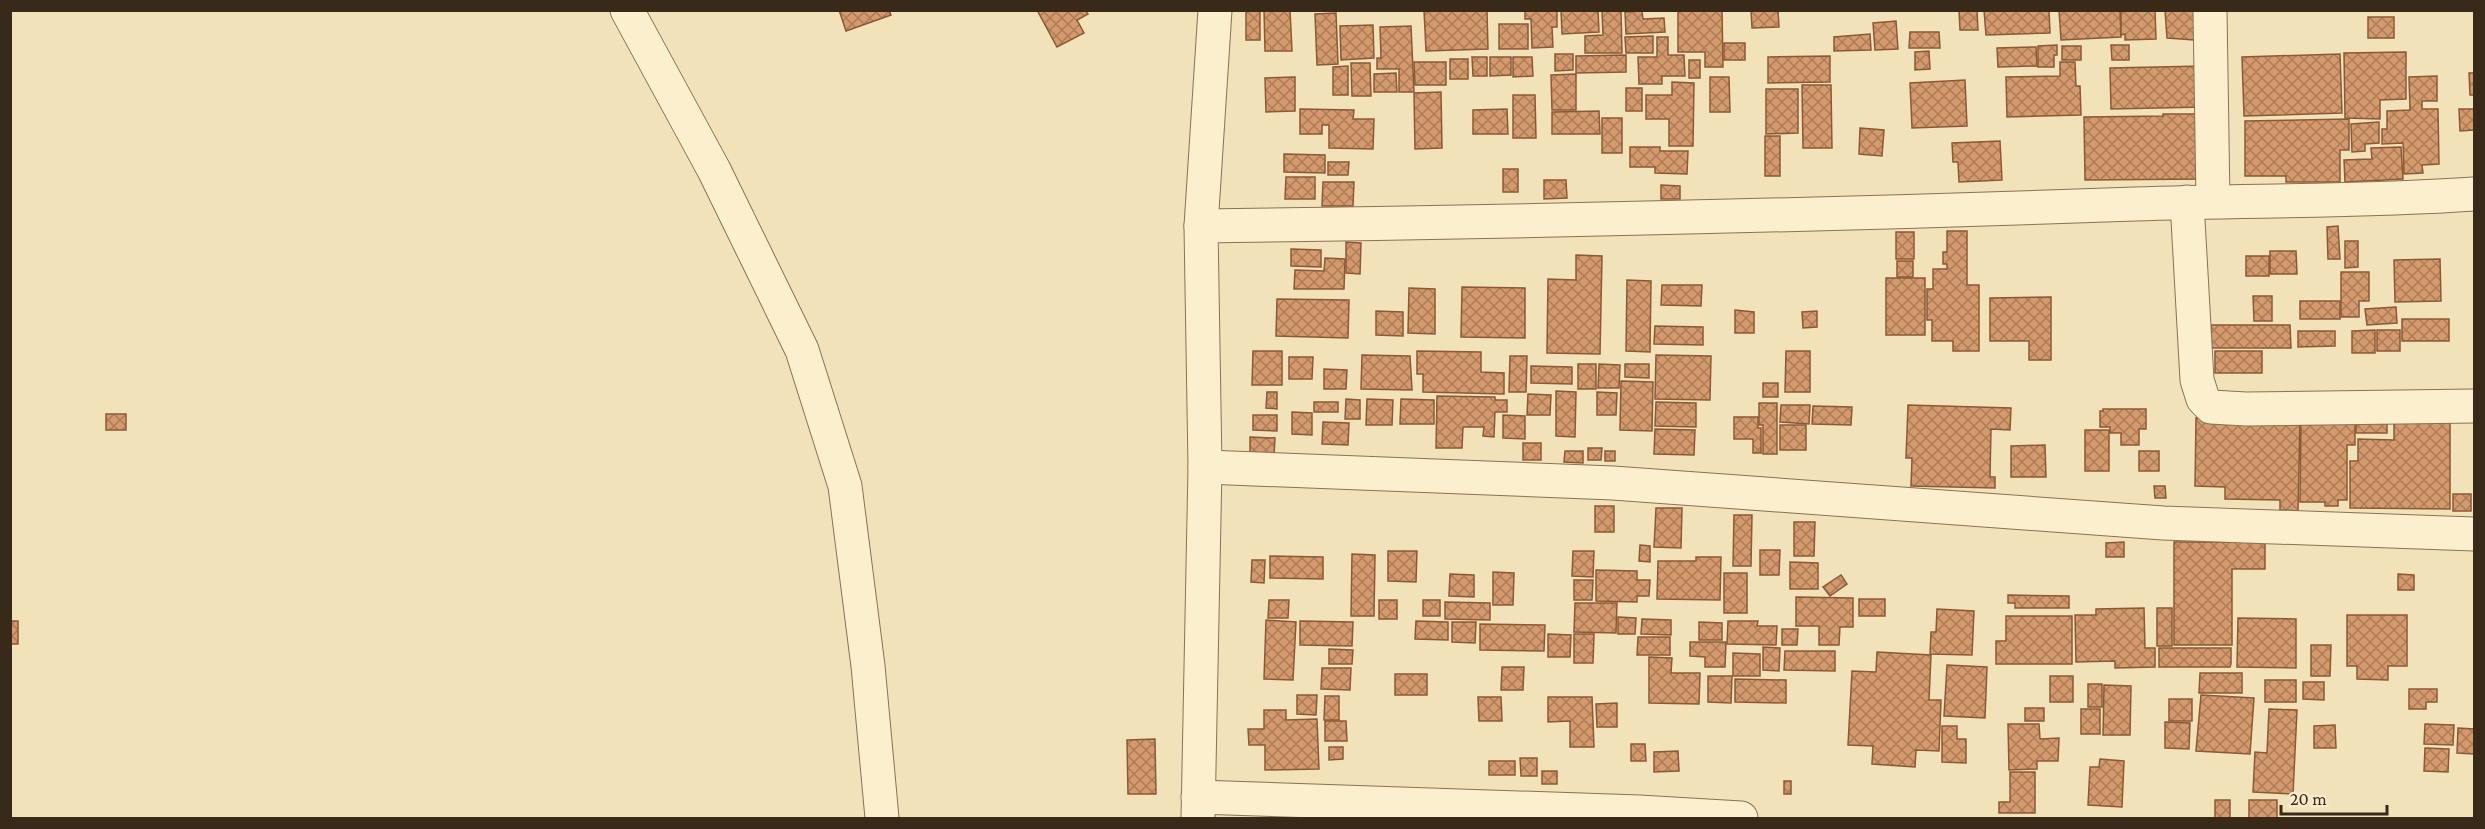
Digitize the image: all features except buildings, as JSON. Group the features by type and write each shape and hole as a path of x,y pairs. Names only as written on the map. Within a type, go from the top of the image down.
{"street":[{"path":"627,10 714,170 802,350 838,463 845,486 866,655 882,819"},
{"path":"1215,10 1201,226 1205,467 1198,808 1640,812 1741,819"},
{"path":"2211,10 2200,201 2197,380 2203,399 2211,407 2246,409 2475,406"},
{"path":"1201,226 1822,215 2200,201 2433,197 2475,194"},
{"path":"1205,467 1613,483 2163,523 2475,534"}]}
